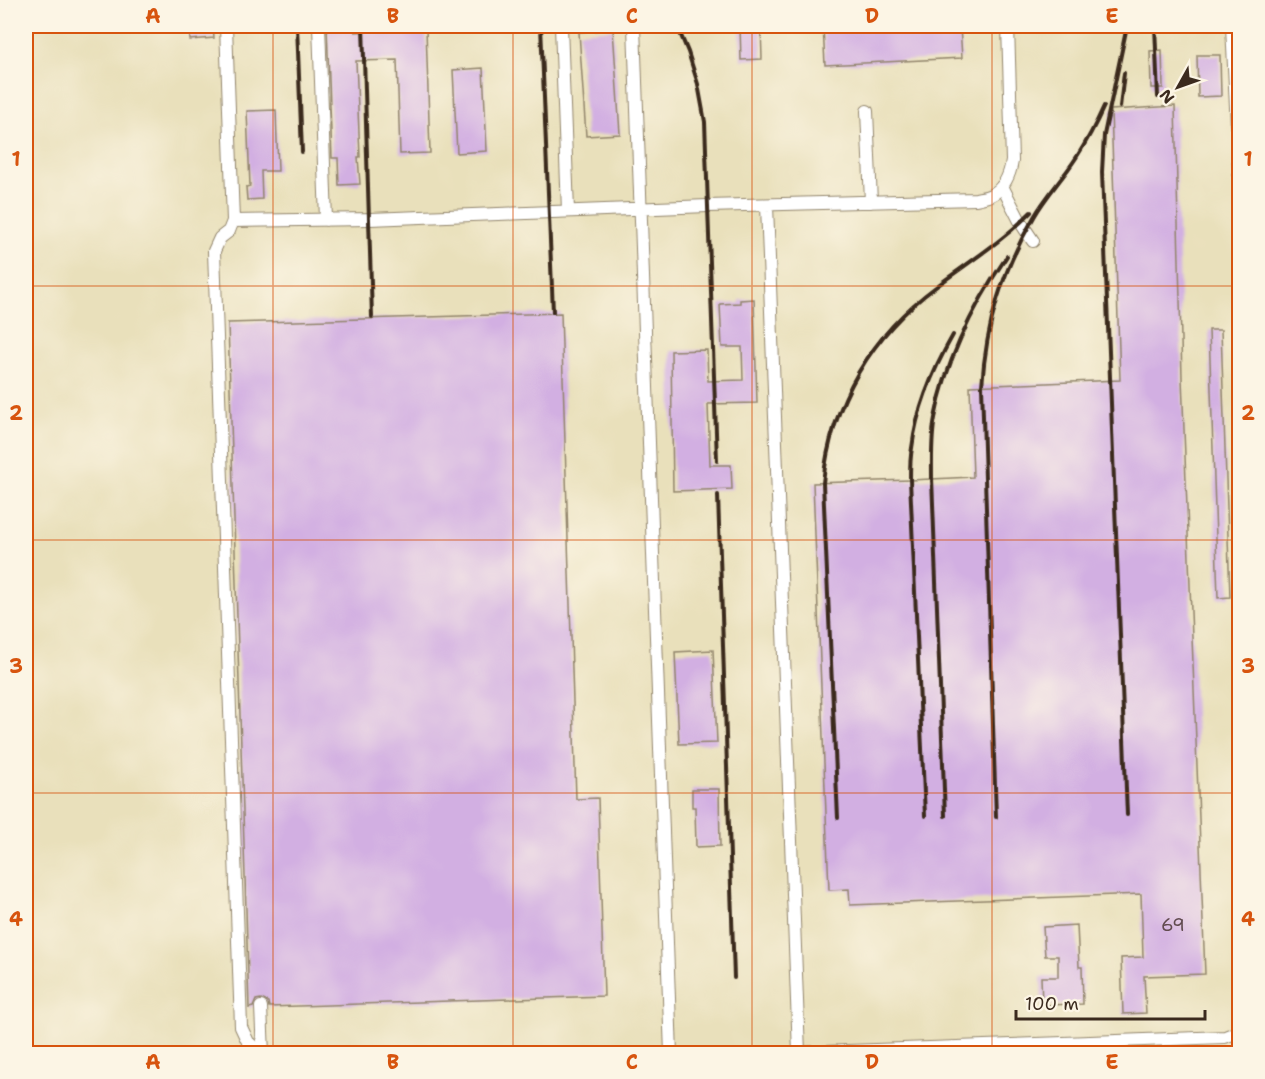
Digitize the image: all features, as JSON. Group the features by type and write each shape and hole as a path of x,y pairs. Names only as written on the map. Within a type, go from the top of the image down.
{"street":[{"path":"226,26 233,221 229,231 220,238 214,251 241,1027 248,1042 262,1053"},
{"path":"319,26 326,219"},
{"path":"561,26 568,211"},
{"path":"634,26 671,1053"},
{"path":"233,221 976,199 991,195 1002,186 1010,173 1012,160 1008,26"},
{"path":"1232,26 1239,189"},
{"path":"867,111 871,202"},
{"path":"1002,186 1033,241"},
{"path":"767,205 798,1053"},
{"path":"261,1007 262,1053"},
{"path":"767,1053 1226,1037 1239,1030"}],"building":[{"path":"189,26 213,26 214,38 190,40"},
{"path":"327,26 355,26 355,32 426,28 430,153 400,154 397,60 356,61 360,184 339,185 338,158 332,158"},
{"path":"740,26 761,26 762,59 741,60"},
{"path":"823,26 960,26 962,58 825,65"},
{"path":"613,29 620,134 586,136 579,32"},
{"path":"1162,50 1163,88 1151,88 1150,51"},
{"path":"1197,55 1220,55 1221,96 1198,97"},
{"path":"483,68 487,151 457,153 453,70"},
{"path":"1175,106 1182,378 1205,974 1144,976 1146,1013 1123,1014 1121,958 1143,957 1141,894 850,905 849,889 829,890 813,483 973,477 970,386 1120,380 1111,110"},
{"path":"276,110 278,171 261,171 262,199 247,200 246,187 250,186 247,111"},
{"path":"754,299 757,403 708,404 710,465 731,465 732,489 673,491 671,351 707,350 708,381 743,380 742,347 722,347 720,304 740,303 740,300"},
{"path":"561,313 576,799 598,798 604,996 269,1007 268,1002 261,999 256,1000 253,1007 249,1008 228,323"},
{"path":"1209,330 1221,330 1230,597 1218,598"},
{"path":"713,650 717,743 679,744 675,652"},
{"path":"692,789 719,789 720,846 696,847"},
{"path":"1077,925 1079,967 1082,967 1083,1004 1042,1005 1041,977 1058,977 1058,956 1045,956 1043,927"}],"railway":[{"path":"297,26 302,152"},
{"path":"363,26 372,317"},
{"path":"541,26 553,312"},
{"path":"677,26 698,84 705,122 717,461"},
{"path":"1127,26 1104,135 1102,172 1127,815"},
{"path":"1155,26 1158,97"},
{"path":"1120,107 1124,73"},
{"path":"996,817 982,386 987,341 997,298 1013,257 1039,209 1080,152 1104,106"},
{"path":"838,818 823,483 835,425 845,398 859,372 874,348 893,326 914,305 997,242 1031,212"},
{"path":"945,816 932,478 933,433 940,396 954,354 983,294 1007,256"},
{"path":"925,816 910,460 922,403 953,335"},
{"path":"718,495 734,978"}]}
